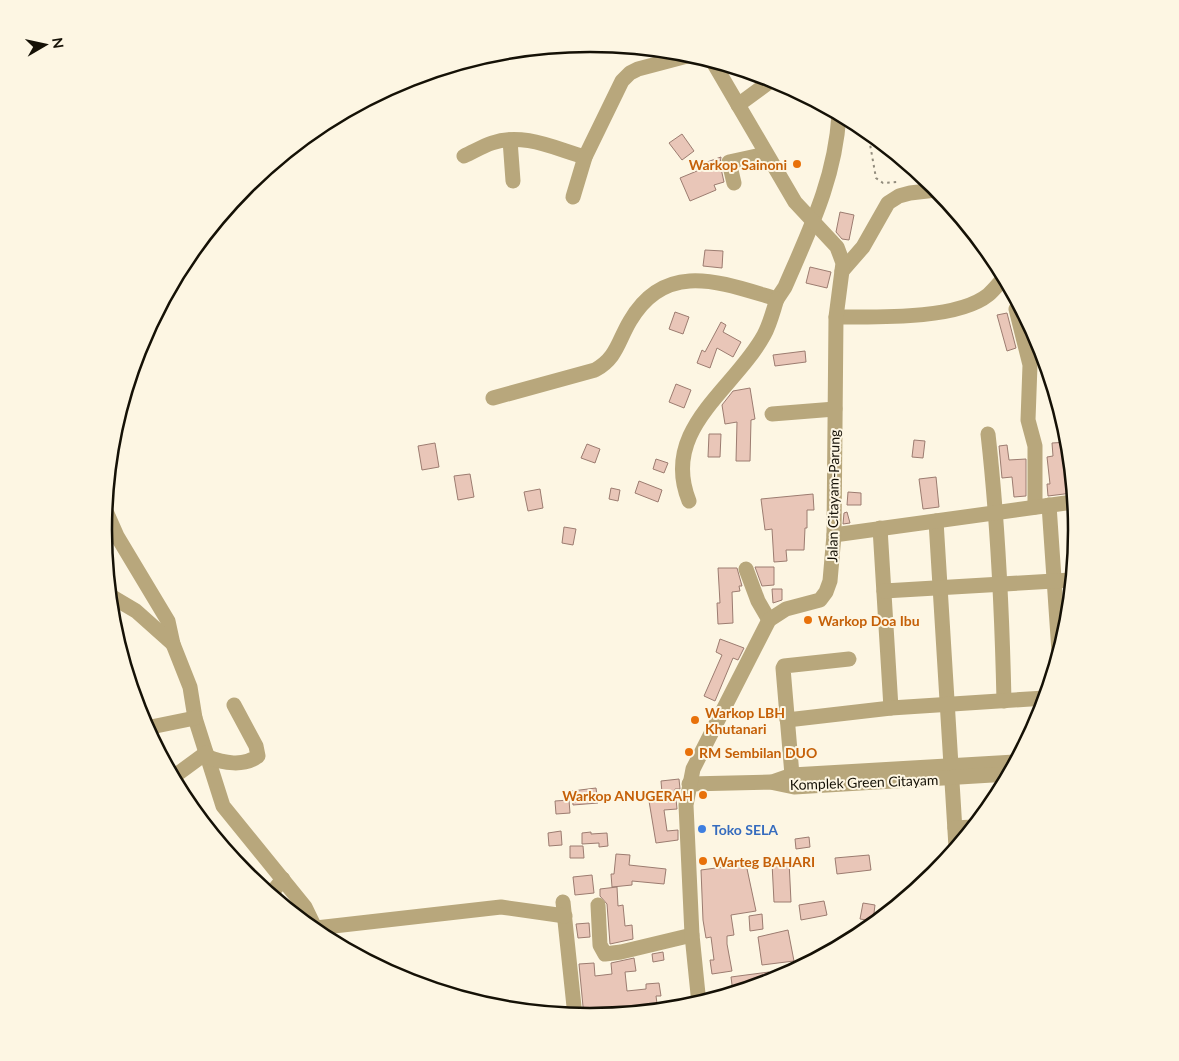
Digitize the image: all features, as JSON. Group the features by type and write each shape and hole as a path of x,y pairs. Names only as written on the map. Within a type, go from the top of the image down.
{"street":[{"path":"572,197 584,157 614,94 630,73 673,60"},
{"path":"718,70 795,202 831,240 863,247"},
{"path":"738,105 764,86"},
{"path":"689,501 684,488 681,465 688,437 708,405 764,335 777,299 785,287 821,207 831,168 838,122"},
{"path":"464,156 494,142 510,140 534,141 584,157"},
{"path":"510,140 513,181"},
{"path":"734,183 729,162 766,154"},
{"path":"842,271 863,247 888,203 910,192 925,191"},
{"name":"Jalan Citayam-Parung","path":"770,620 786,609 820,600 826,592 832,566 834,535 836,317 842,257 831,240"},
{"path":"492,398 595,370 608,362 630,320 646,298 662,286 682,281 702,280 777,299"},
{"path":"836,317 888,317 932,314 964,306 987,296 998,284"},
{"path":"1038,366 1028,420 1035,446 1054,581 1057,627"},
{"path":"772,414 835,408"},
{"path":"988,434 997,511 1004,701"},
{"path":"834,535 1066,503"},
{"path":"936,521 956,838"},
{"path":"112,525 164,612 172,629 173,644 190,687 195,718 201,737 211,757 223,806 306,907 312,919"},
{"path":"880,528 891,708"},
{"path":"698,995 692,935 686,805 693,769 770,620 758,601 746,568"},
{"path":"884,591 1064,580"},
{"path":"117,600 143,616 173,644"},
{"path":"792,775 782,671 784,666 849,659"},
{"path":"787,720 891,708 1036,699"},
{"path":"179,774 211,757 236,763 254,759 258,756 256,746 234,705"},
{"path":"154,726 195,718"},
{"path":"770,782 792,775 951,773 1007,763"},
{"name":"Komplek Green Citayam","path":"689,784 770,782 794,787 951,773 1001,774"},
{"path":"955,828 964,828"},
{"path":"274,890 283,879"},
{"path":"598,905 600,945 605,954 692,935"},
{"path":"327,930 501,906 564,909 574,1008"}],"path":[{"path":"870,144 878,180 884,183 900,182"}],"building":[{"path":"682,134 694,151 682,160 669,143"},
{"path":"721,157 720,164 724,182 714,185 716,190 690,201 680,178 709,166 707,162"},
{"path":"840,212 854,215 849,240 842,239 836,232"},
{"path":"705,250 723,251 722,268 703,266"},
{"path":"810,267 831,272 827,288 806,283"},
{"path":"675,312 689,317 683,334 669,329"},
{"path":"1007,313 1016,348 1007,351 997,315"},
{"path":"721,322 726,325 723,332 741,342 733,357 717,348 710,368 697,363 702,350 705,352"},
{"path":"805,351 806,362 775,366 773,355"},
{"path":"676,384 691,390 684,408 669,402"},
{"path":"750,388 755,419 751,420 750,461 736,461 737,422 725,424 722,405 733,391"},
{"path":"709,434 721,434 720,457 708,457"},
{"path":"914,440 925,441 923,458 912,457"},
{"path":"435,443 439,467 422,470 418,446"},
{"path":"1052,443 1059,443 1065,494 1048,496 1047,484 1050,484 1047,457 1053,456"},
{"path":"587,444 600,449 595,463 581,458"},
{"path":"1007,445 1009,460 1026,459 1026,496 1014,497 1012,477 1002,478 999,446"},
{"path":"656,459 668,463 664,473 653,469"},
{"path":"470,474 474,497 458,500 454,476"},
{"path":"936,477 939,507 923,509 919,479"},
{"path":"639,481 662,490 658,502 635,493"},
{"path":"611,488 620,490 618,501 609,499"},
{"path":"540,489 543,508 528,511 524,492"},
{"path":"848,492 861,493 861,505 847,505"},
{"path":"813,494 814,510 807,510 804,550 786,550 787,561 774,562 772,529 765,530 761,499"},
{"path":"847,512 850,523 843,524 844,513"},
{"path":"564,527 576,529 573,545 562,543"},
{"path":"755,567 774,567 774,585 762,586"},
{"path":"718,568 737,568 742,586 739,586 740,591 732,592 733,623 718,624 717,603 720,603"},
{"path":"772,589 782,589 782,600 773,603"},
{"path":"720,639 744,648 738,660 733,658 715,701 704,696 722,655 716,652"},
{"path":"679,779 680,789 675,789 677,809 664,810 667,831 678,830 678,840 656,843 648,795 662,793 661,781"},
{"path":"596,788 598,803 573,805 572,791"},
{"path":"569,800 570,813 556,814 555,801"},
{"path":"561,831 562,845 549,846 548,833"},
{"path":"591,832 591,834 607,833 608,846 599,847 599,843 582,844 582,833"},
{"path":"809,837 810,847 796,849 795,839"},
{"path":"570,846 583,846 584,858 570,858"},
{"path":"616,854 630,855 629,865 666,869 664,884 632,881 632,885 612,887 611,874 614,874"},
{"path":"869,855 871,870 837,874 835,858"},
{"path":"789,861 791,902 774,902 772,863"},
{"path":"746,864 756,911 731,915 734,935 727,936 727,944 732,971 712,974 710,960 714,960 711,937 706,938 703,920 701,870"},
{"path":"592,875 594,893 575,895 573,877"},
{"path":"617,887 618,906 623,905 625,926 632,925 633,939 610,944 607,904 600,896 600,889"},
{"path":"824,901 827,915 801,920 799,905"},
{"path":"863,903 875,905 874,914 866,920 860,919"},
{"path":"762,914 763,929 750,931 749,916"},
{"path":"589,923 590,937 578,938 576,924"},
{"path":"788,930 794,961 762,965 758,937"},
{"path":"663,952 664,960 653,962 652,954"},
{"path":"634,958 636,971 625,972 627,991 646,989 646,984 659,983 661,996 656,996 657,1003 621,1007 583,1008 579,964 594,963 595,976 612,974 611,963"},
{"path":"769,972 732,986 731,977"}],"place":[{"name":"Warkop Sainoni","path":"797,164"},
{"name":"Warkop Doa Ibu","path":"808,620"},
{"name":"Warkop LBH Khutanari","path":"695,720"},
{"name":"RM Sembilan DUO","path":"689,752"},
{"name":"Warkop ANUGERAH","path":"703,795"},
{"name":"Toko SELA","path":"702,829"},
{"name":"Warteg BAHARI","path":"703,861"}]}
